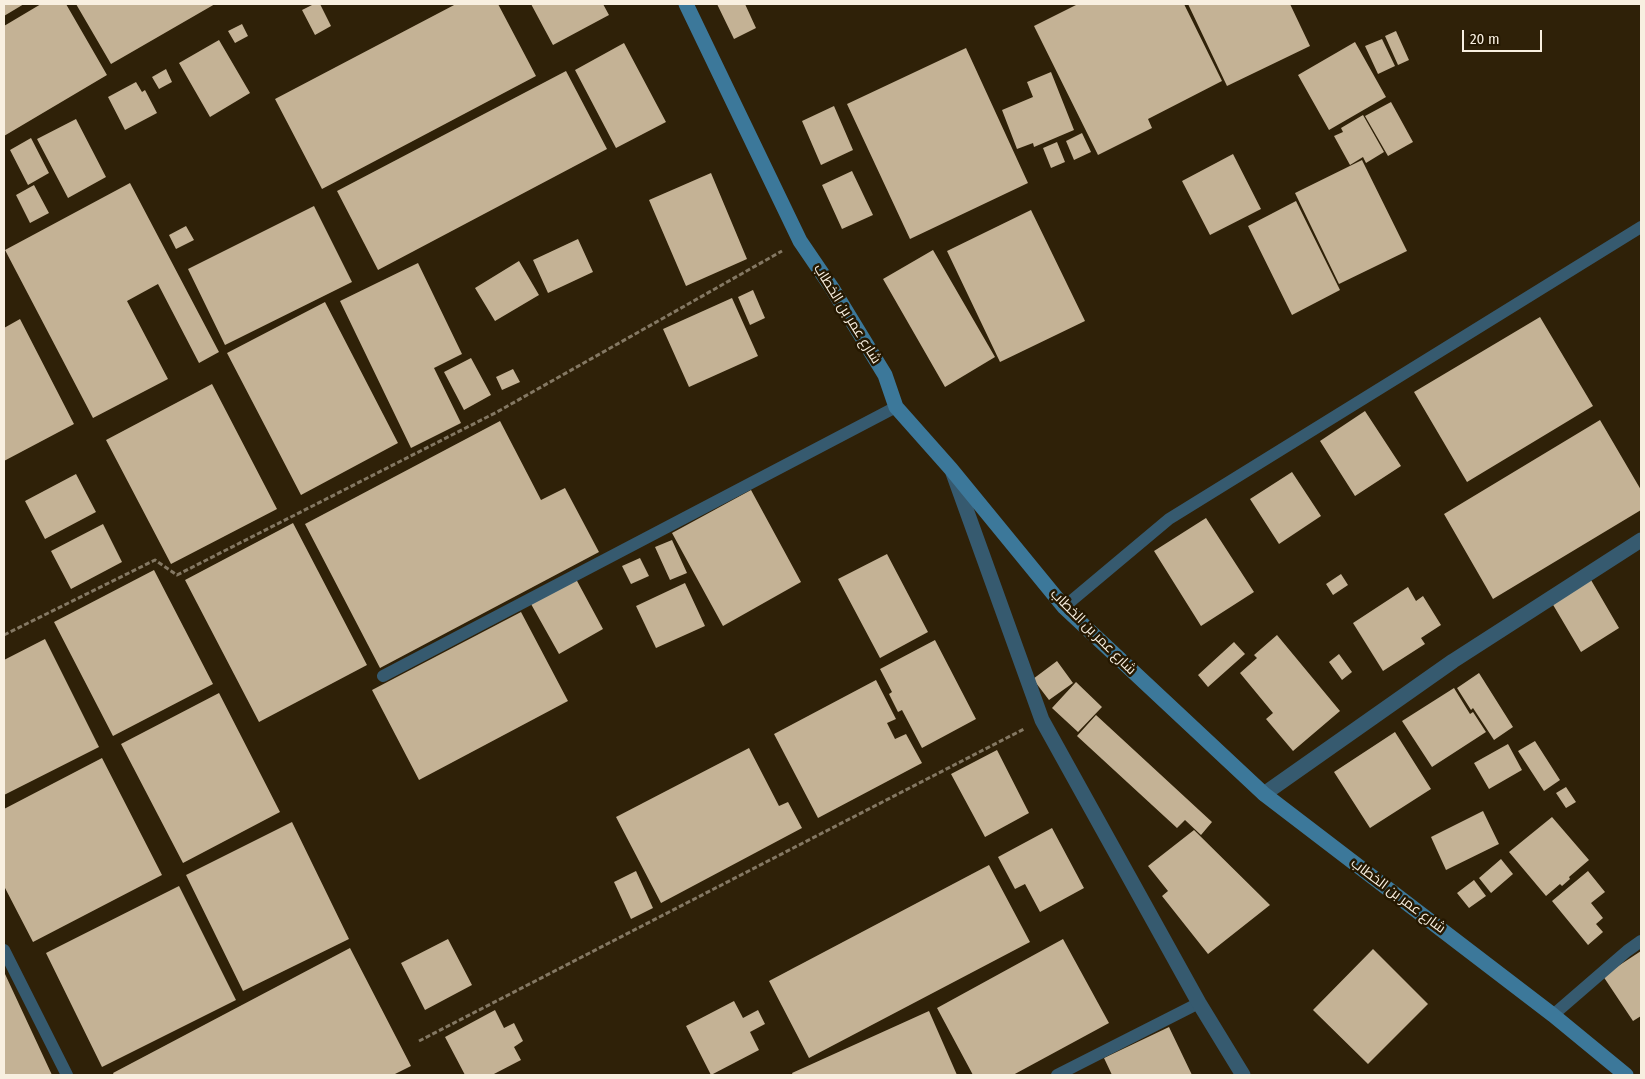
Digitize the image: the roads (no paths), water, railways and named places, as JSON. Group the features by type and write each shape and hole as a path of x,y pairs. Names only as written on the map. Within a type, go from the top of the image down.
{"main road":[{"name":"شارع عمر بن الخطاب","path":"686,4 800,240 832,288 885,375 896,407 951,469 1064,607 1264,794 1553,1015 1626,1075"}],"street":[{"path":"951,469 1042,720 1199,1002 1243,1075"},
{"path":"1264,794 1453,661 1641,540"}],"lane":[{"path":"1064,607 1169,519 1641,227"},
{"path":"383,676 896,407"},
{"path":"1553,1015 1627,950 1641,941"},
{"path":"4,950 67,1075"},
{"path":"1057,1075 1199,1002"}]}
